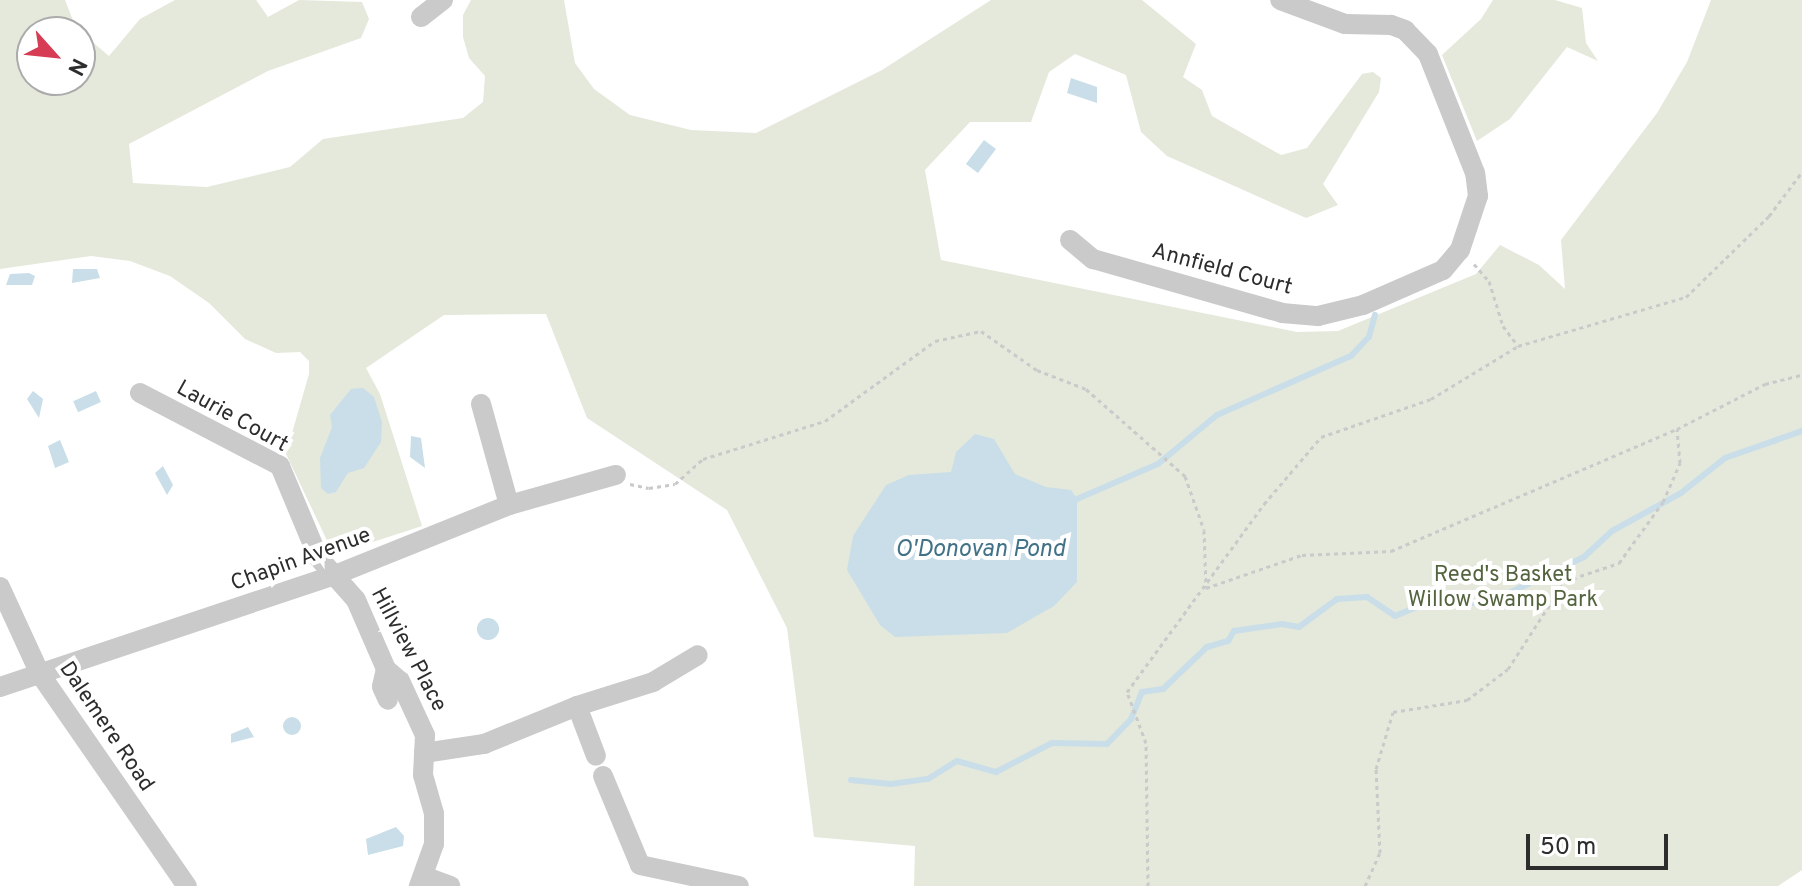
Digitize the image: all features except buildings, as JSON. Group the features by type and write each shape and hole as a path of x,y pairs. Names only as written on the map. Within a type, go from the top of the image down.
{"street":[{"path":"421,17 443,0"},
{"name":"Annfield Court","path":"1070,240 1093,259 1282,313 1318,316 1422,283 1460,250 1473,222 1475,173 1428,54 1405,30 1391,25 1345,24 1280,0"},
{"name":"Laurie Court","path":"140,393 280,466 318,557 335,575"},
{"path":"481,404 509,505"},
{"name":"Chapin Avenue","path":"0,687 335,575 509,505 613,476"},
{"name":"Hillview Place","path":"335,575 356,600 386,669 400,681 425,735 423,775 434,813 434,844 421,881"},
{"name":"Dalemere Road","path":"0,587 40,674 187,886"},
{"path":"424,753 484,744 577,706 653,682 698,655"},
{"path":"386,669 382,687 388,700"},
{"path":"577,706 640,865 739,886"},
{"path":"421,881 450,886"}],"path":[{"path":"1148,886 1146,743 1127,692 1206,588 1264,504 1321,437 1431,399 1518,346 1686,297 1769,216 1802,172"},
{"path":"1460,250 1489,281 1503,326 1518,346"},
{"path":"613,476 649,488 675,484 703,459 825,421 935,341 981,331 1037,370 1086,389 1185,476 1204,530 1206,588"},
{"path":"1206,588 1302,555 1391,551 1677,429 1765,384 1802,375"},
{"path":"1365,886 1380,853 1376,769 1393,712 1467,700 1508,669 1565,581 1619,563 1663,502 1680,463 1677,429"}],"green space":[{"name":"Reed's Basket Willow Swamp Park","path":"0,0 65,0 71,16 16,16 16,96 96,96 96,45 109,56 140,19 175,0 256,0 268,17 299,0 362,2 369,19 361,38 268,71 129,144 133,183 207,187 290,167 323,139 463,118 483,102 485,76 469,58 463,37 463,15 471,0 564,0 575,63 594,89 630,115 691,130 756,133 882,70 991,0 1142,0 1196,44 1183,77 1202,90 1212,116 1281,155 1307,148 1362,74 1373,72 1381,78 1379,92 1323,184 1338,205 1306,218 1167,156 1141,132 1126,75 1075,54 1049,72 1031,122 970,122 925,170 941,260 1297,332 1338,331 1476,274 1500,245 1539,265 1565,289 1561,240 1657,113 1687,62 1711,0 1802,0 1802,870 1778,886 914,886 915,846 814,837 787,628 727,510 587,418 546,314 444,315 366,368 380,394 422,526 339,553 331,549 286,454 309,374 309,361 300,352 276,353 245,339 209,303 170,276 130,261 91,256 0,269"},
{"path":"1493,0 1555,0 1582,8 1586,43 1598,61 1567,47 1510,119 1477,141 1442,55 1481,19"}],"water":[{"path":"1071,78 1097,87 1097,103 1067,93"},
{"path":"984,140 996,149 978,173 966,164"},
{"path":"73,269 97,269 100,278 72,283"},
{"path":"29,273 35,276 32,285 6,285 10,274"},
{"path":"363,388 374,397 382,422 381,442 364,468 348,473 336,492 328,494 321,488 320,458 332,427 330,415 351,389"},
{"path":"33,391 43,399 39,418 27,399"},
{"path":"96,391 101,402 78,412 73,401"},
{"name":"O'Donovan Pond","path":"975,434 994,439 1015,474 1046,487 1071,490 1077,499 1077,582 1054,606 1007,633 895,637 880,625 847,570 853,536 886,485 909,475 951,472 956,452"},
{"path":"411,436 421,438 425,468 410,457"},
{"path":"60,440 69,462 55,468 48,446"},
{"path":"163,466 173,485 167,495 155,473"},
{"path":"488,618 499,629 488,640 477,629"},
{"path":"288,717 296,717 301,726 299,733 288,735 283,730 283,722"},
{"path":"248,727 254,737 231,743 231,734"},
{"path":"396,827 404,836 403,846 368,855 366,839"}],"waterway":[{"path":"1077,499 1158,464 1217,415 1351,356 1369,337 1375,315"},
{"path":"851,780 891,784 928,779 957,761 996,772 1052,743 1107,744 1131,719 1142,692 1163,689 1207,647 1228,641 1234,631 1282,624 1299,627 1337,599 1367,597 1395,616 1446,595 1471,603 1503,596 1584,557 1612,531 1681,493 1725,458 1802,431"}]}
